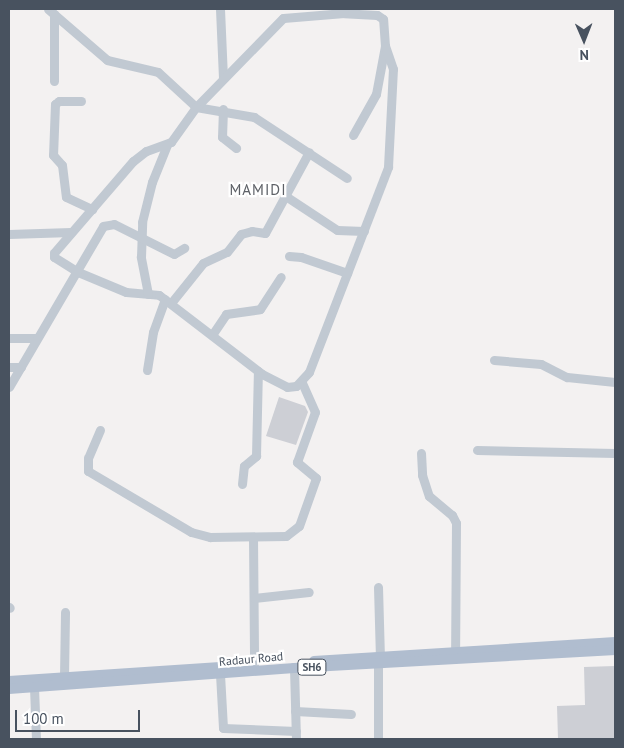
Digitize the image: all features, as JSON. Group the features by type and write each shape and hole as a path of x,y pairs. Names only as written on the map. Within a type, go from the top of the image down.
{"main road":[{"name":"Radaur Road","path":"9,689 379,661 455,652 615,642"},
{"name":"Radaur Road","path":"9,681 254,664 379,661 615,650"}],"street":[{"path":"220,9 223,78"},
{"path":"51,11 54,81"},
{"path":"51,11 107,60 158,72 196,107 223,110 254,117 347,178"},
{"path":"148,294 140,239 152,182 167,145 196,107 284,18 344,13 378,15 384,23 385,46 376,94 353,135"},
{"path":"167,145 141,154 71,232 53,255 56,260 78,272 126,292 148,294 168,300 258,372 287,387 302,383 310,372 364,231 390,152 393,69 385,46"},
{"path":"80,100 59,101 55,104 53,155 62,165 66,197 92,210"},
{"path":"223,110 222,137 236,148"},
{"path":"147,370 153,332 168,300 203,263 227,252 241,234 252,231 265,233 287,197 309,152"},
{"path":"287,197 337,230 364,231"},
{"path":"9,387 78,272 95,237 106,224 117,226 140,239 174,254 184,248"},
{"path":"9,234 71,232"},
{"path":"289,256 301,257 347,273"},
{"path":"212,335 226,314 260,309 281,277"},
{"path":"9,338 37,338"},
{"path":"494,360 541,364 567,377 615,382"},
{"path":"9,367 21,367"},
{"path":"242,484 244,466 256,456 258,372"},
{"path":"100,430 88,458 87,468 91,474 191,532 210,537 286,536 296,532 315,481 314,475 298,462 315,412 302,383"},
{"path":"477,450 615,454"},
{"path":"421,453 422,475 429,496 452,515 456,523 455,652"},
{"path":"253,537 254,664"},
{"path":"378,587 378,739"},
{"path":"254,598 309,592"},
{"path":"64,677 65,612"},
{"path":"220,674 222,727 234,735 296,735 294,668"},
{"path":"34,688 36,739"},
{"path":"295,711 350,714"}],"building":[{"path":"279,397 305,406 308,412 296,445 266,436"},
{"path":"615,666 615,739 558,739 557,706 585,705 584,667"}],"district":[{"name":"MAMIDI","path":"258,190"}]}
